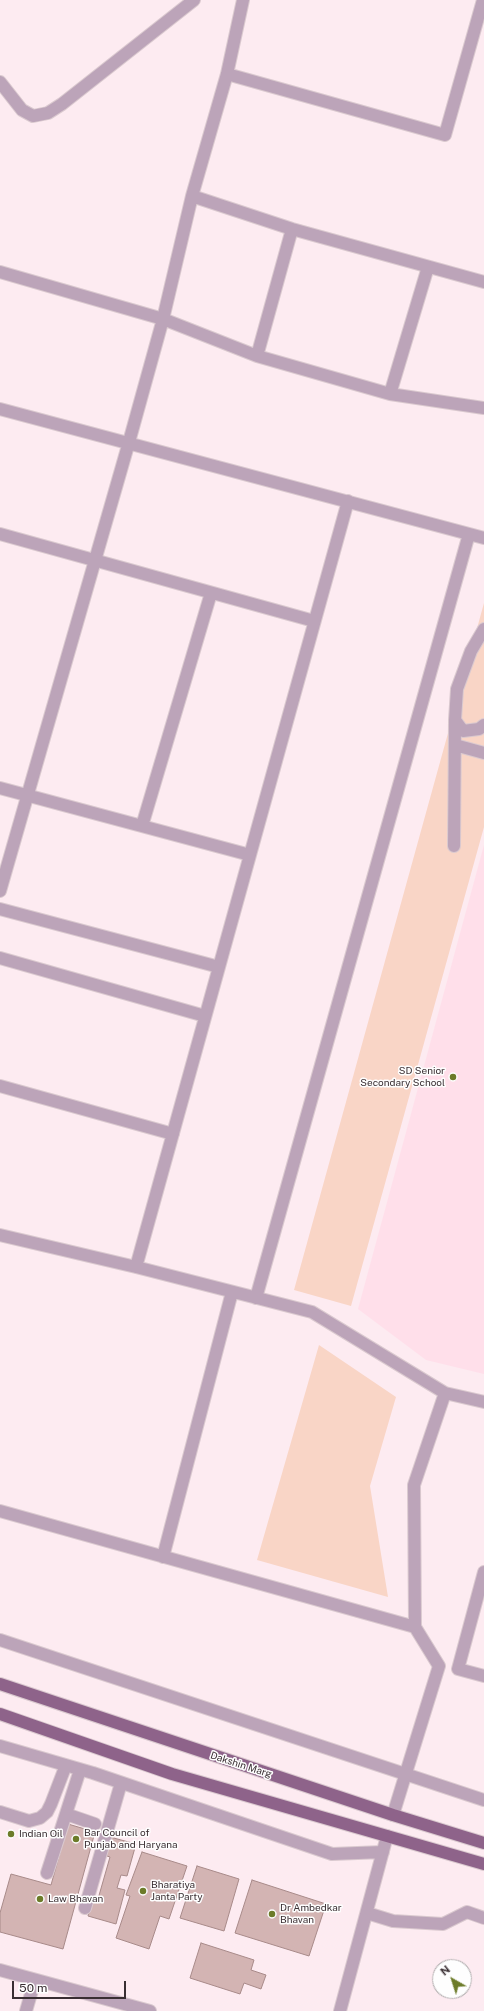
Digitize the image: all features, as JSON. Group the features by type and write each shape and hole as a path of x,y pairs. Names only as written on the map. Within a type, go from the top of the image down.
{"main road":[{"name":"Dakshin Marg","path":"0,1684 393,1815 484,1843"},
{"path":"0,1714 172,1774 484,1864"}],"street":[{"path":"0,82 22,110 32,116 48,113 62,104 194,0"},
{"path":"0,891 163,319 192,196 227,74 243,0"},
{"path":"227,74 445,135 482,0"},
{"path":"192,196 292,229 484,282"},
{"path":"256,356 292,229"},
{"path":"390,394 428,267"},
{"path":"0,272 163,319 256,356 390,394 484,408"},
{"path":"0,409 129,442 484,538"},
{"path":"136,1267 348,501"},
{"path":"0,534 314,621"},
{"path":"256,1298 469,534"},
{"path":"142,826 210,593"},
{"path":"454,846 455,720 457,689 471,651 484,629"},
{"path":"455,720 463,731 479,728 484,725"},
{"path":"455,745 484,753"},
{"path":"0,788 250,855"},
{"path":"0,909 219,966"},
{"path":"0,958 206,1016"},
{"path":"0,1086 173,1134"},
{"path":"1,1239 136,1267 312,1312 445,1392 484,1402"},
{"path":"163,1557 232,1292"},
{"path":"393,1815 439,1666 415,1627 414,1485 445,1392"},
{"path":"0,1511 415,1627"},
{"path":"458,1669 484,1572"},
{"path":"0,1640 484,1800"},
{"path":"439,1666 484,1676"},
{"path":"0,1746 66,1765 332,1854 383,1852"},
{"path":"0,1812 29,1821 40,1818 47,1812 66,1765"},
{"path":"47,1873 80,1770"},
{"path":"85,1908 121,1783"},
{"path":"66,1814 95,1824"},
{"path":"340,2011 387,1836"},
{"path":"367,1913 393,1921 443,1924 467,1912 484,1918"},
{"path":"0,1970 150,2011"},
{"path":"26,2011 35,1980"}],"shaded area":[{"path":"484,603 484,827 351,1306 294,1290"},
{"name":"SD Senior Secondary School","path":"484,845 484,1374 426,1360 358,1309"},
{"path":"319,1345 396,1397 370,1486 388,1597 257,1560"}],"building":[{"name":"Law Bhavan","path":"68,1824 95,1832 63,1949 0,1932 0,1913 11,1874 51,1885"},
{"path":"110,1837 136,1844 127,1876 121,1875 117,1888 125,1890 116,1924 88,1916 93,1897 98,1899 110,1857 104,1855"},
{"path":"142,1852 187,1866 169,1919 160,1916 149,1949 116,1938 130,1896 126,1895"},
{"path":"197,1866 239,1879 224,1931 180,1918"},
{"path":"252,1880 326,1904 309,1956 235,1933"},
{"path":"201,1943 254,1960 251,1970 266,1975 261,1989 244,1983 240,1994 190,1978"}],"place":[{"name":"SD Senior Secondary School","path":"453,1077"},
{"name":"Indian Oil","path":"11,1834"},
{"name":"Bar Council of Punjab and Haryana","path":"76,1839"},
{"name":"Bharatiya Janta Party","path":"143,1891"},
{"name":"Law Bhavan","path":"40,1899"},
{"name":"Dr Ambedkar Bhavan","path":"272,1914"}]}
